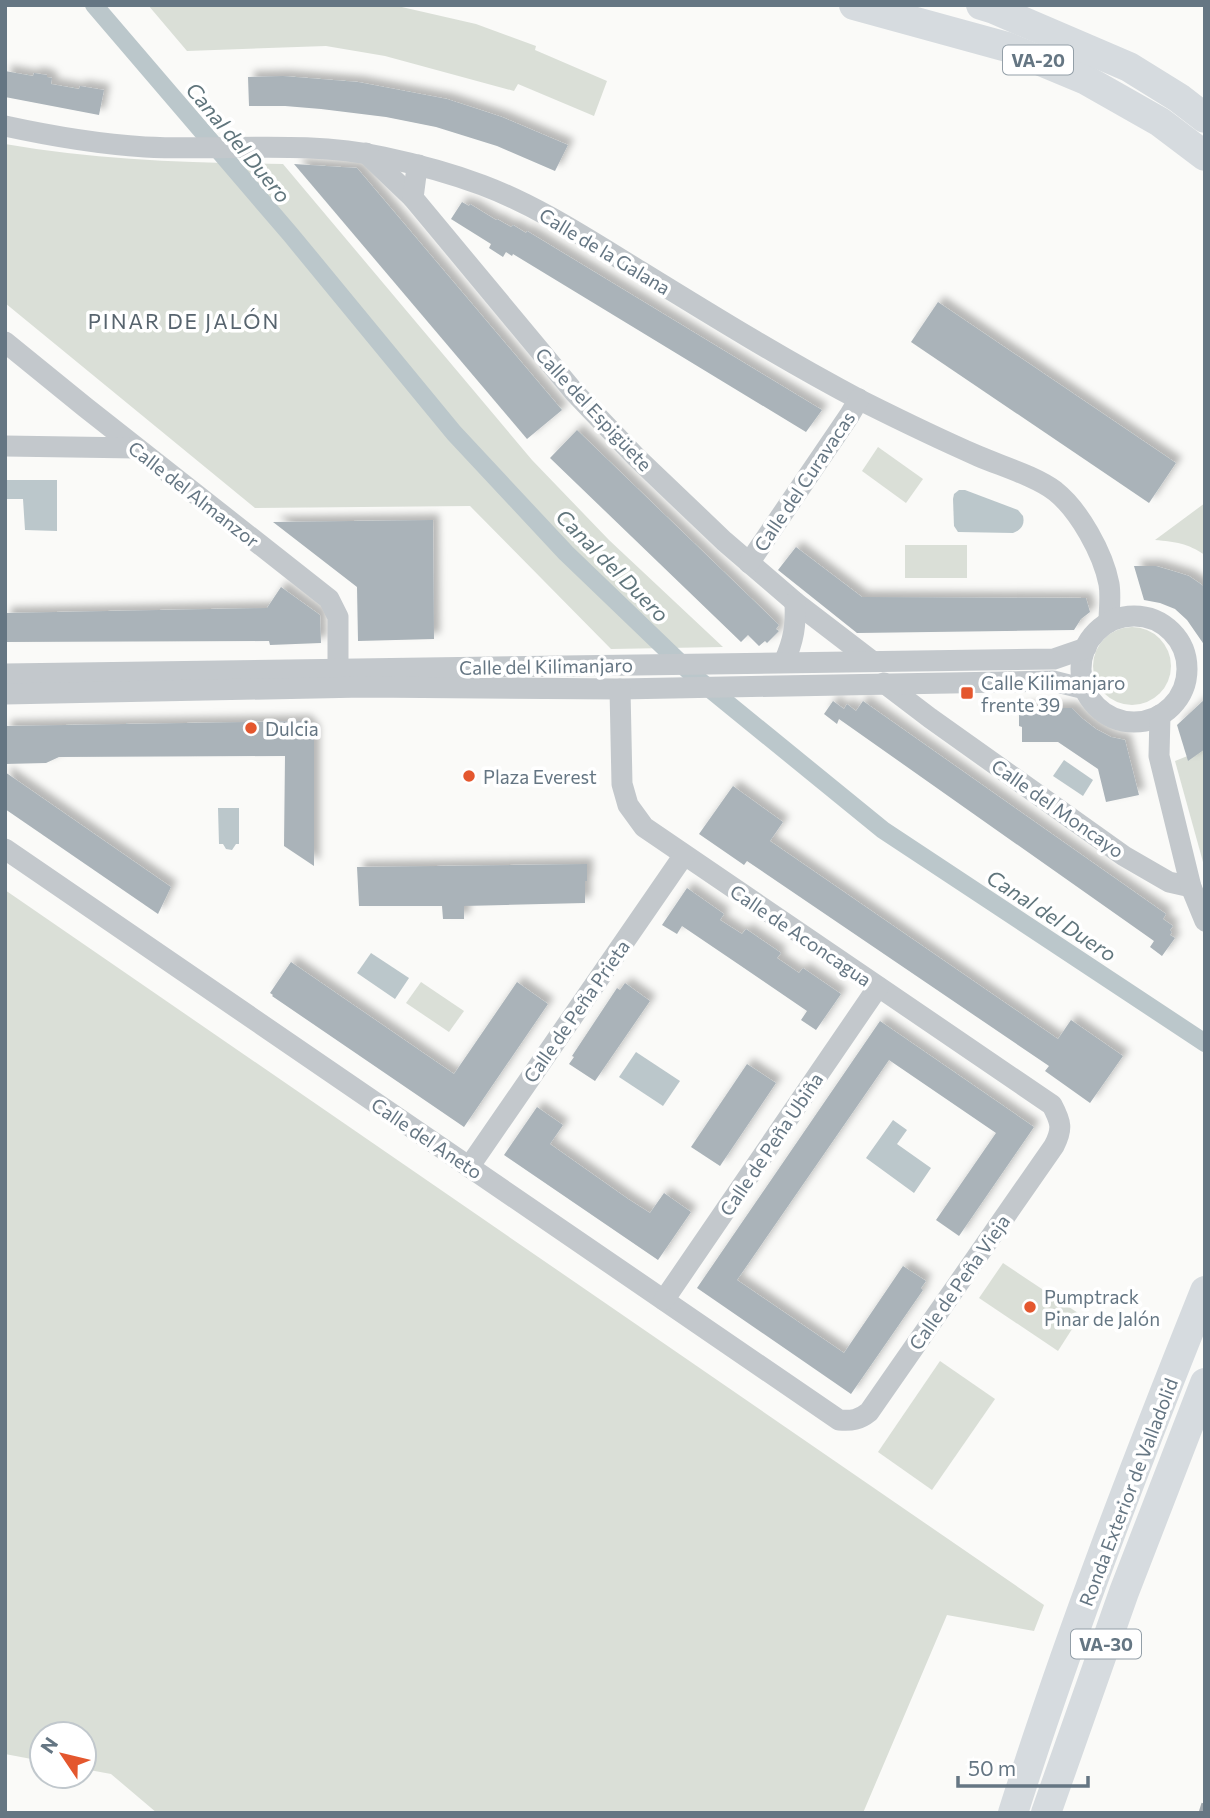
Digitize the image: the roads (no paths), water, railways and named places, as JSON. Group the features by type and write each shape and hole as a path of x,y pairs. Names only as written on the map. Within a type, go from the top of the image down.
{"highway":[{"name":"VA-20","path":"854,5 1007,47 1075,76 1160,122 1205,156"},
{"name":"VA-20","path":"981,5 1129,67 1179,98 1205,118"},
{"path":"1181,1351 1205,1270"},
{"name":"Ronda Exterior de Valladolid","path":"1013,1813 1076,1628 1205,1291"},
{"name":"Ronda Exterior de Valladolid","path":"1046,1813 1124,1592 1205,1383"},
{"path":"1169,1477 1205,1400"}],"street":[{"name":"Calle de la Galana","path":"5,127 57,137 143,146 302,148 366,153 483,185 552,218 740,332 859,399 1055,491 1078,515 1096,545 1110,587 1109,622"},
{"name":"Calle del Espigüete","path":"366,153 413,198 575,393 636,457 749,563 872,661"},
{"path":"413,198 415,175 419,166"},
{"name":"Calle del Almanzor","path":"5,342 329,599 338,617 338,668"},
{"name":"Calle del Curavacas","path":"749,563 859,399"},
{"path":"83,447 89,427 85,407"},
{"path":"5,446 136,448"},
{"name":"Calle de la Galana","path":"1110,587 1132,616"},
{"path":"784,662 792,644 796,623 795,601"},
{"path":"1132,616 1147,617 1165,625 1176,637 1185,655 1187,672 1176,701 1160,715 1138,722 1124,721 1107,714 1096,705 1085,689 1081,667 1086,648 1099,629 1109,622 1132,616"},
{"name":"Calle del Kilimanjaro","path":"5,674 1054,659 1086,648"},
{"name":"Calle del Kilimanjaro","path":"5,694 373,687 620,689 1053,681 1085,689"},
{"path":"930,718 930,702 937,682"},
{"name":"Calle del Moncayo","path":"884,683 1124,856 1169,882 1191,887"},
{"name":"Calle de Aconcagua","path":"620,689 622,784 628,805 643,827 1052,1105 1059,1120 1060,1135"},
{"path":"1160,715 1159,755 1191,887 1205,921"},
{"path":"1138,722 1159,755"},
{"name":"Calle del Aneto","path":"5,849 839,1420 851,1421"},
{"name":"Calle de Peña Prieta","path":"469,1167 684,855"},
{"name":"Calle de Peña Ubiña","path":"664,1300 878,987"},
{"name":"Calle de Peña Vieja","path":"851,1421 860,1419 869,1412 1060,1135"}],"waterway":[{"name":"Canal del Duero","path":"94,5 291,235 454,433 566,553 694,676 883,830 1205,1043"}],"railway":[{"path":"1201,1813 1205,1800"}],"place":[{"name":"Calle Kilimanjaro frente 39","path":"967,693"},
{"name":"Dulcia","path":"251,728"},
{"name":"Plaza Everest","path":"469,776"},
{"name":"Pumptrack Pinar de Jalón","path":"1030,1307"}],"district":[{"name":"PINAR DE JALÓN","path":"184,320"}]}
